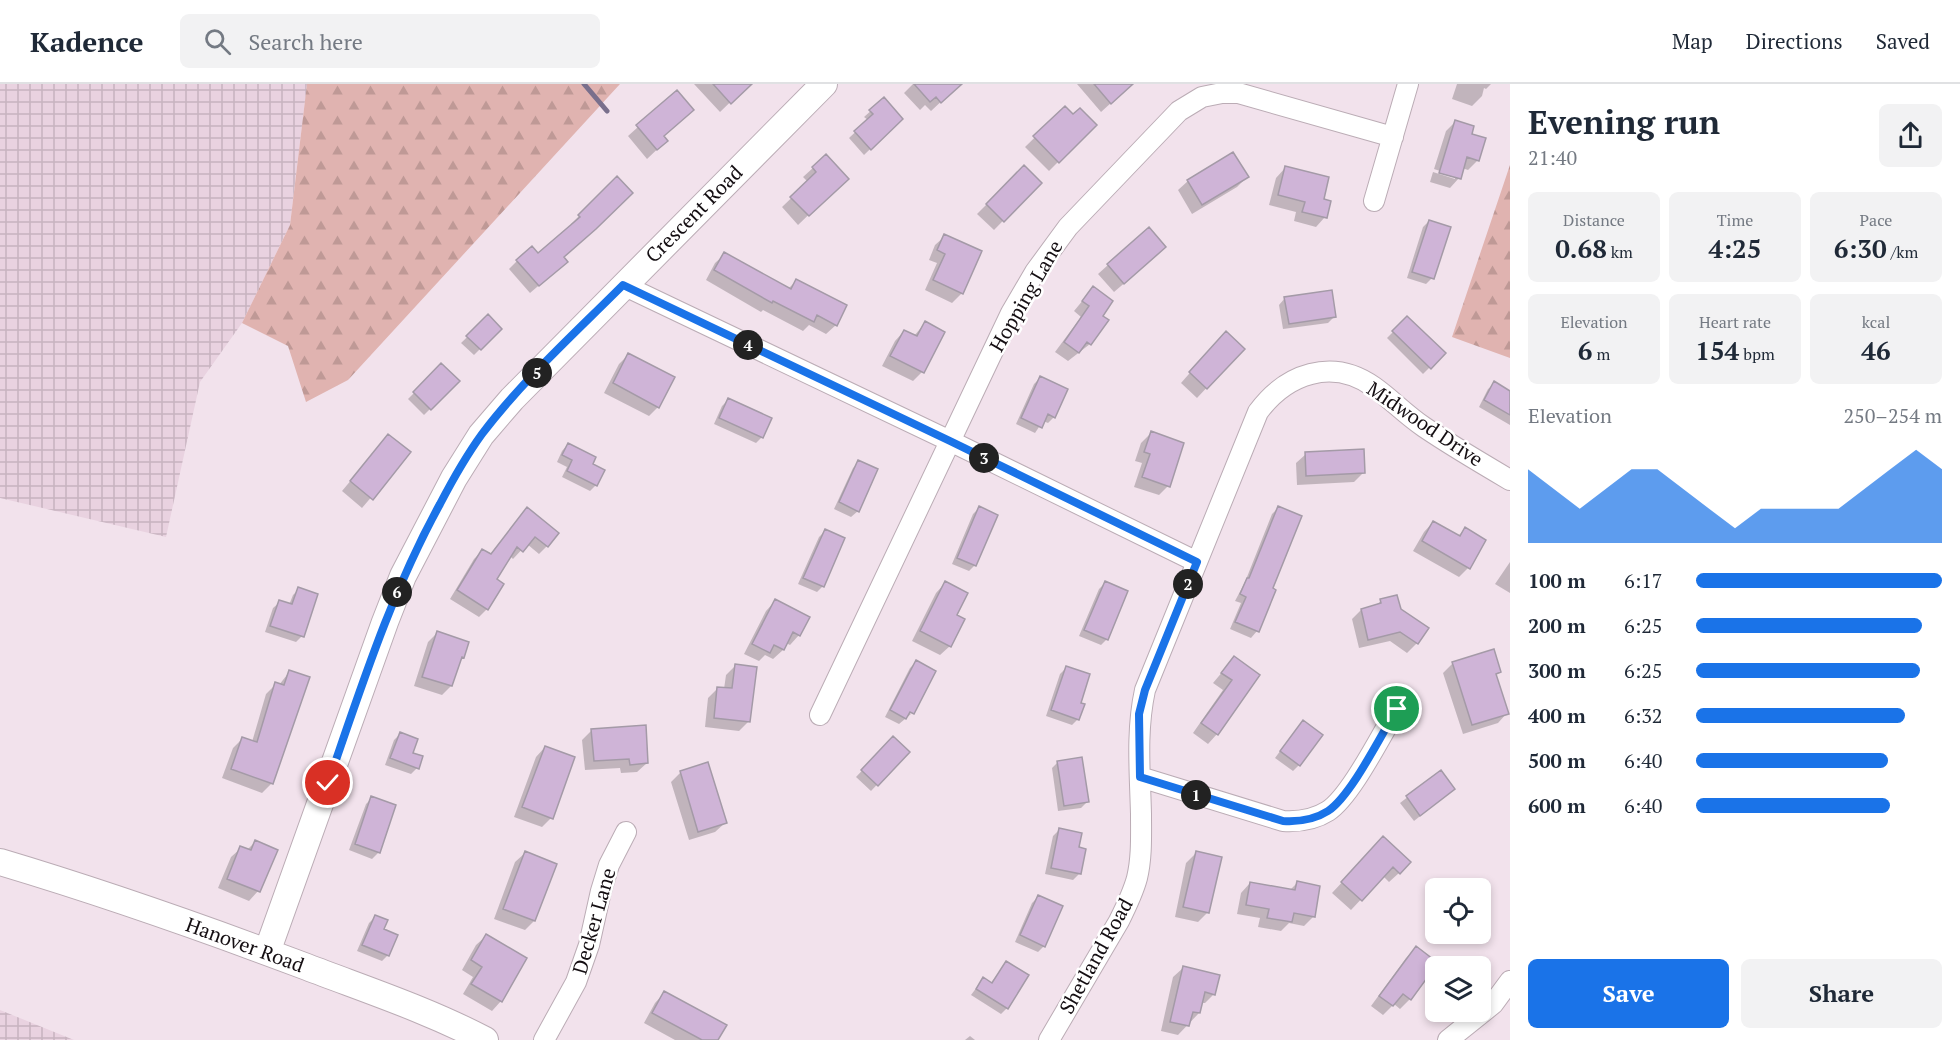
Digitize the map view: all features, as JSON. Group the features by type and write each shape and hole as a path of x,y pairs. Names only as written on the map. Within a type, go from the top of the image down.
{"street":[{"name":"Crescent Road","path":"267,952 384,622 403,576 454,478 482,435 512,399 824,84"},
{"path":"1374,201 1408,84"},
{"name":"Hopping Lane","path":"820,715 1011,313 1035,272 1068,227 1188,104 1202,97 1238,93 1393,137"},
{"path":"623,285 1197,562"},
{"name":"Midwood Drive","path":"1239,458 1258,412 1282,386 1315,373 1335,371 1356,377 1373,386 1423,427 1510,480"},
{"name":"Shetland Road","path":"1049,1040 1119,921 1137,879 1142,851 1139,714 1145,690 1239,458"},
{"path":"1140,777 1283,821 1299,822 1329,811 1348,791 1397,709"},
{"name":"Decker Lane","path":"544,1040 576,982 589,945 606,874 626,832"},
{"name":"Hanover Road","path":"0,862 87,888 267,952 412,1006 485,1040"},
{"path":"1448,1040 1493,1004 1510,981"}],"shaded area":[{"path":"0,84 307,84 290,225 242,323 200,382 166,537 0,498"},
{"path":"0,1010 74,1040 0,1040"}],"green space":[{"path":"307,84 620,84 348,380 306,402 288,346 242,323 290,225"},
{"path":"1510,165 1510,358 1452,337"}],"building":[{"path":"713,84 752,84 731,104"},
{"path":"914,84 962,84 941,103 936,97 930,102"},
{"path":"1094,84 1133,84 1111,104"},
{"path":"677,90 694,110 664,136 668,141 657,150 636,125"},
{"path":"884,97 903,119 871,150 854,131 873,114 869,110"},
{"path":"1065,106 1073,114 1080,108 1097,125 1059,163 1033,136"},
{"path":"1455,120 1474,126 1472,134 1486,138 1479,161 1467,157 1461,179 1439,173"},
{"path":"1233,152 1249,177 1202,205 1187,180"},
{"path":"826,154 849,179 809,216 790,197 816,172 812,167"},
{"path":"1024,165 1042,183 1004,222 986,204"},
{"path":"1285,166 1329,177 1324,199 1331,201 1327,218 1302,212 1305,202 1278,195"},
{"path":"617,176 633,193 564,257 568,262 539,286 516,260 532,246 538,253 580,217 578,215"},
{"path":"1429,220 1451,227 1434,279 1412,272"},
{"path":"1149,227 1166,247 1124,284 1107,264"},
{"path":"944,234 982,251 963,294 933,280 945,254 937,250"},
{"path":"724,252 791,289 796,279 847,305 837,326 817,315 814,322 773,301 772,303 714,270"},
{"path":"1093,286 1113,301 1103,316 1109,320 1091,345 1087,342 1079,353 1064,342 1089,306 1082,301"},
{"path":"1332,290 1336,317 1289,324 1284,297"},
{"path":"488,314 502,329 481,350 466,336"},
{"path":"1407,316 1446,353 1431,369 1392,331"},
{"path":"925,321 945,332 924,373 890,356 904,330 917,336"},
{"path":"1226,331 1245,349 1207,389 1189,372"},
{"path":"628,353 675,377 659,408 613,383"},
{"path":"441,363 460,381 431,410 413,392"},
{"path":"1040,376 1068,389 1055,418 1048,414 1042,428 1021,418"},
{"path":"1494,381 1510,391 1510,415 1484,400"},
{"path":"728,398 772,418 763,438 719,418"},
{"path":"1151,431 1184,443 1170,487 1142,477 1150,454 1144,452"},
{"path":"388,434 411,452 373,500 350,481"},
{"path":"568,443 596,457 593,464 605,470 597,486 567,471 572,460 562,455"},
{"path":"1364,449 1365,473 1306,476 1305,452"},
{"path":"858,460 878,469 859,512 839,502"},
{"path":"979,506 998,515 976,566 957,558"},
{"path":"1278,506 1302,516 1273,588 1276,590 1259,632 1235,622 1246,597 1240,594 1249,578"},
{"path":"527,507 559,533 548,547 535,537 523,552 517,547 497,579 504,584 488,610 457,590 482,549 491,554"},
{"path":"1433,521 1460,536 1465,527 1486,540 1470,569 1422,541"},
{"path":"825,529 845,538 824,587 803,578"},
{"path":"945,581 968,593 957,615 965,619 951,647 920,631"},
{"path":"1105,581 1128,591 1108,640 1084,630"},
{"path":"298,587 318,594 304,637 270,626 279,600 292,604"},
{"path":"1397,595 1401,609 1429,628 1418,644 1400,632 1368,640 1361,609 1381,603 1380,599"},
{"path":"775,599 810,617 800,636 793,632 784,650 774,645 770,653 752,644"},
{"path":"437,631 469,642 452,686 422,677"},
{"path":"1494,649 1501,672 1496,674 1509,714 1472,725 1452,662"},
{"path":"1234,656 1260,675 1218,735 1201,723 1232,680 1221,673"},
{"path":"916,660 936,671 914,714 910,712 906,719 890,710"},
{"path":"735,664 757,667 750,722 714,718 717,687 732,688"},
{"path":"1066,666 1090,674 1081,703 1085,704 1079,720 1051,710"},
{"path":"289,670 310,677 273,784 231,769 242,737 257,742 275,682 284,685"},
{"path":"1303,720 1323,735 1300,766 1280,751"},
{"path":"646,725 648,763 630,765 629,759 594,761 591,729"},
{"path":"400,732 418,739 413,753 423,756 419,769 390,758"},
{"path":"893,736 910,752 878,786 861,770"},
{"path":"545,746 575,757 553,819 522,807"},
{"path":"1082,757 1089,802 1064,806 1057,761"},
{"path":"708,762 727,823 698,832 680,771"},
{"path":"1441,770 1455,789 1420,816 1406,796"},
{"path":"371,796 396,805 380,853 355,844"},
{"path":"1059,828 1082,833 1079,847 1086,849 1081,874 1051,868"},
{"path":"1383,836 1411,862 1400,874 1393,867 1362,901 1341,882"},
{"path":"255,840 278,850 260,892 227,879 240,846 251,850"},
{"path":"525,851 557,864 535,921 503,909"},
{"path":"1196,851 1222,857 1209,913 1183,907"},
{"path":"1297,881 1320,886 1315,917 1294,913 1292,922 1267,918 1269,909 1246,905 1250,882 1295,890"},
{"path":"1038,895 1063,906 1045,947 1020,935"},
{"path":"375,915 388,920 384,929 398,935 389,956 362,945"},
{"path":"486,934 527,958 502,1002 471,984 482,967 471,960"},
{"path":"1416,946 1429,956 1425,956 1425,981 1411,1000 1403,994 1393,1006 1379,996"},
{"path":"1006,961 1029,975 1008,1009 976,989 983,977 992,983"},
{"path":"1183,966 1220,975 1215,995 1205,992 1200,1013 1193,1012 1189,1026 1170,1022"},
{"path":"664,991 727,1025 718,1040 702,1040 652,1013"}],"waterway":[{"path":"584,84 607,111"}],"route":[{"path":"328,783 384,622 403,576 454,478 482,435 512,399 623,285 1197,562 1145,690 1139,714 1140,777 1283,821 1299,822 1329,811 1338,803 1348,791 1397,709"}]}
